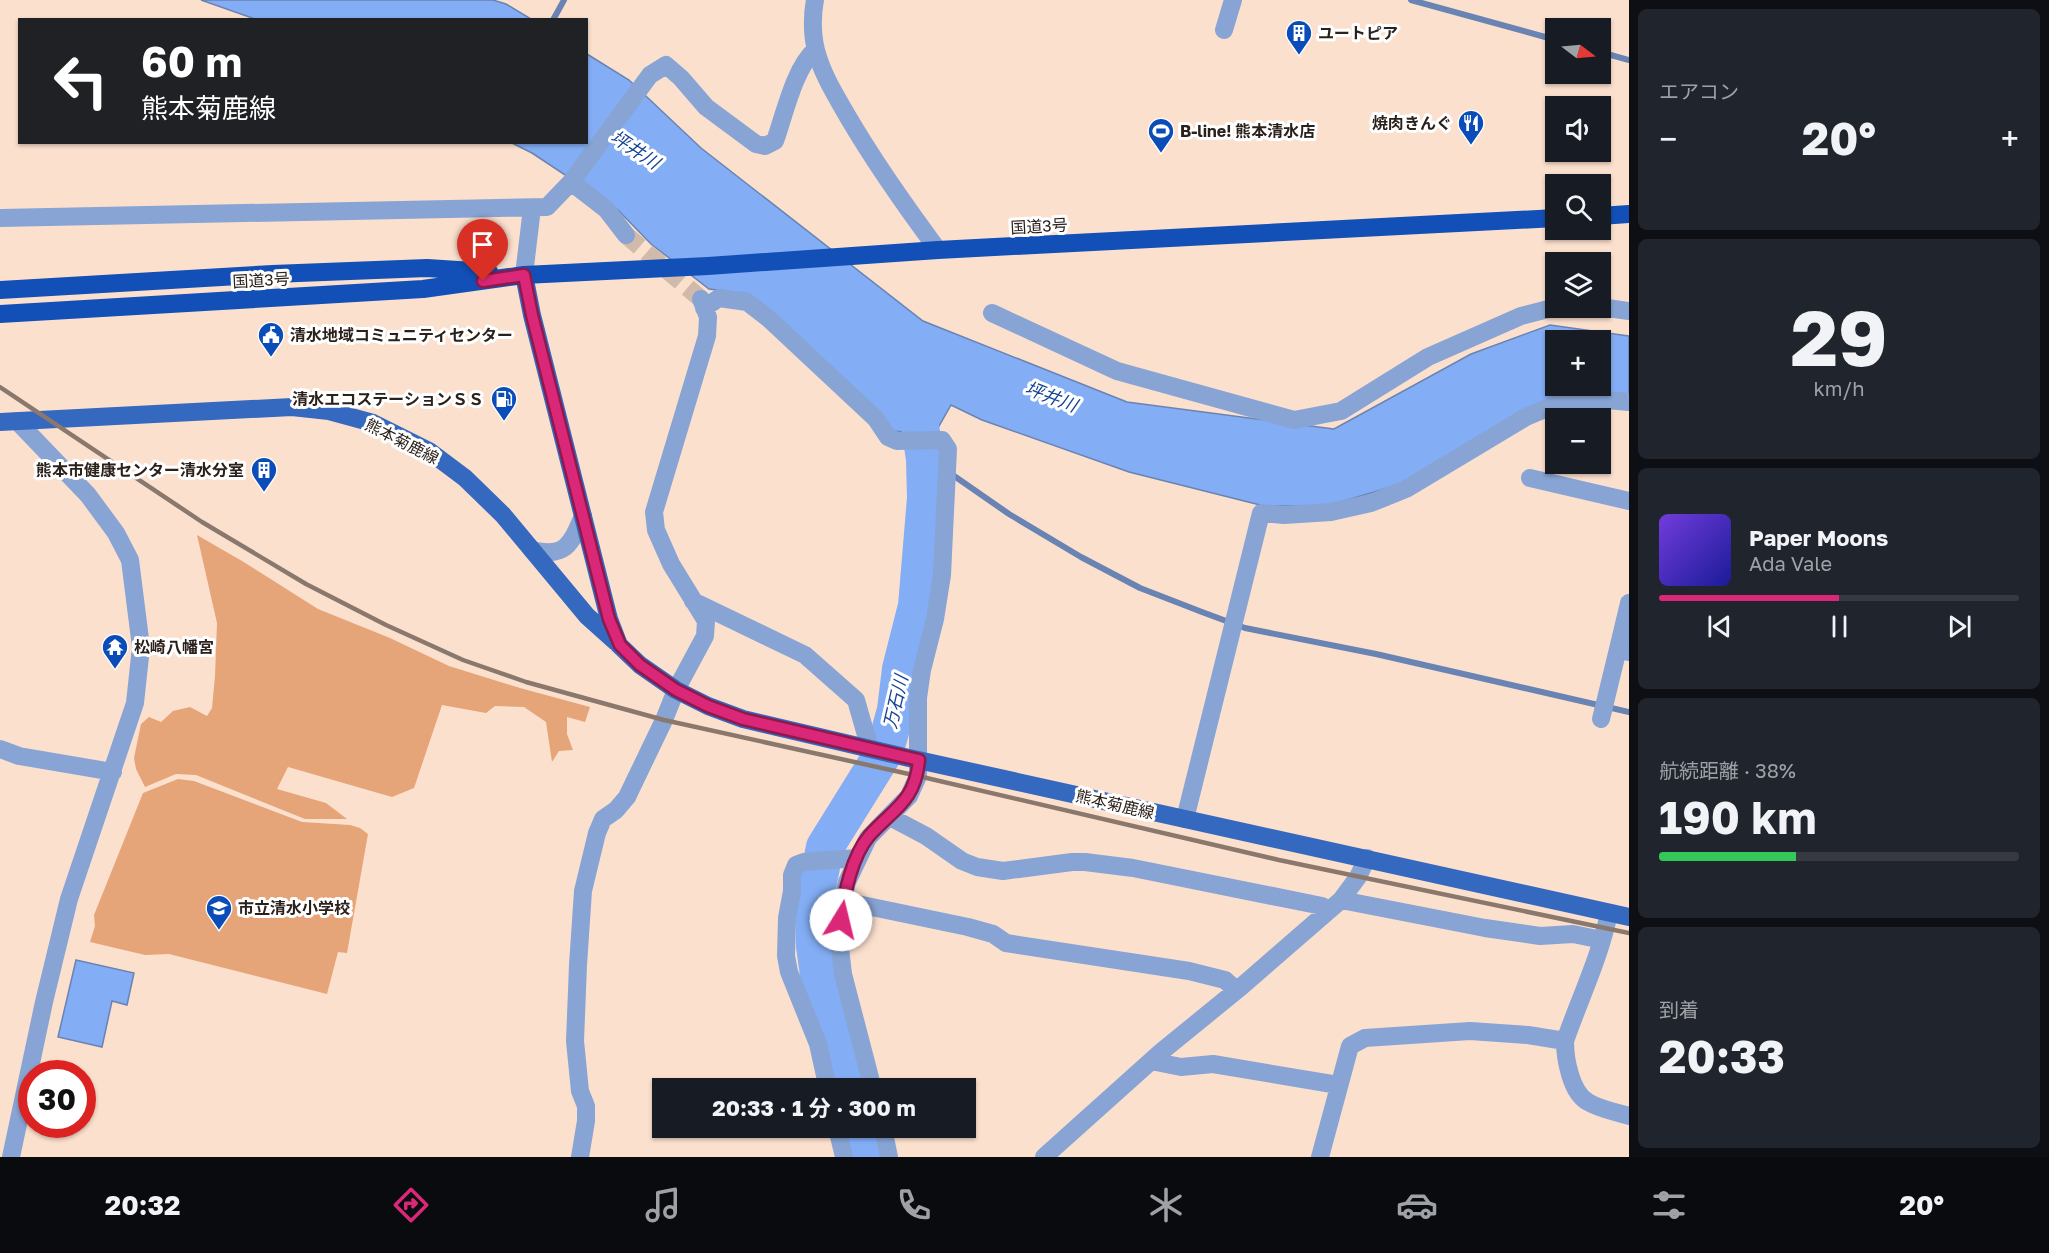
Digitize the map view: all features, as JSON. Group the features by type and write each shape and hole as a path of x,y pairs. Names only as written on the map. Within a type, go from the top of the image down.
{"highway":[{"path":"1611,215 1629,214"},
{"name":"国道3号","path":"0,314 423,289 524,275 708,266 938,250 1545,219"},
{"name":"国道3号","path":"0,290 273,274 427,268 524,275"}],"main road":[{"name":"熊本菊鹿線","path":"524,275 532,315 609,619 620,645"},
{"name":"熊本菊鹿線","path":"9,421 292,407 329,411 373,423 429,451 465,478 503,515 587,616 640,665 676,690 708,706 743,719 870,749 1629,917"}],"street":[{"path":"815,0 813,11 816,50 836,97 904,204 938,250"},
{"path":"1224,30 1233,0"},
{"path":"0,218 547,207 576,175 650,75 666,65 706,106 756,144 765,146 775,141 800,69 806,58 816,50"},
{"path":"576,175 626,235"},
{"path":"524,275 532,208"},
{"path":"580,1157 586,1106 580,1091 574,1041 583,891 597,833 603,819 616,810 627,796 676,690 705,636 706,621 671,564 656,531 654,512 707,336 708,317 703,303 720,298 747,302 769,319 876,419 888,437 903,442 942,440 948,449 942,574 918,698 914,759 918,776 909,796 851,858 843,901 839,939 843,974 870,1078"},
{"path":"1611,309 1629,311"},
{"path":"992,313 1117,371 1294,420 1341,411 1428,357 1521,316 1545,310"},
{"path":"1185,819 1261,513 1284,515 1331,512 1371,503 1406,489 1526,417 1555,405 1595,399 1629,402"},
{"path":"9,421 88,495 116,533 130,560 141,647 135,703 69,899 41,1013 11,1157"},
{"path":"1530,478 1629,501"},
{"path":"532,550 547,553 566,548 572,541 583,516"},
{"path":"693,600 805,655 856,700 870,749"},
{"path":"1600,719 1624,650 1629,603"},
{"path":"0,749 19,756 113,772"},
{"path":"890,817 926,836 962,861 978,867 1003,871 1072,862 1133,868 1322,906 1540,936 1573,934 1602,940"},
{"path":"826,1078 818,1044 789,972 786,956 787,918 792,891 792,875 796,865 804,862 851,858"},
{"path":"1044,1157 1064,1150 1151,1061 1334,906 1358,877 1367,858"},
{"path":"843,901 968,927 993,934 1006,943 1189,971 1225,980 1236,990"},
{"path":"1609,913 1602,940 1565,1041 1565,1059 1572,1081 1586,1102 1629,1116"},
{"path":"1320,1157 1350,1046 1365,1038 1470,1030 1565,1041"},
{"path":"1151,1061 1180,1066 1213,1064 1338,1085"},
{"path":"839,1138 844,1157"},
{"path":"885,1138 889,1157"}],"shaded area":[{"path":"197,535 318,609 390,638 449,666 590,707 585,722 567,717 567,734 573,750 559,751 552,762 546,722 524,707 495,706 486,713 442,705 414,788 392,797 288,767 277,789 326,803 347,819 305,819 196,775 176,774 145,787 136,769 134,758 141,724 149,717 161,722 173,711 190,707 207,716 212,708 217,623"},
{"path":"178,779 194,781 302,822 350,825 368,834 347,953 338,952 327,994 169,954 145,955 90,942 95,926 94,915 143,793"}],"water":[{"path":"201,0 493,0 506,4 529,18 252,18"},
{"name":"坪井川","path":"588,55 629,80 701,148 923,321 1127,402 1334,429 1471,354 1550,325 1586,330 1545,330 1545,396 1589,396 1563,408 1545,408 1545,416 1398,485 1327,506 1264,506 1129,472 982,420 951,405 934,435 894,431 748,294 709,289 651,244 618,210 532,153 514,144 588,144"},
{"path":"1611,333 1629,336 1629,395 1611,394"},
{"path":"76,960 134,973 127,1005 112,1001 102,1047 58,1037"}],"waterway":[{"path":"554,18 564,0"},
{"path":"1411,0 1545,37"},
{"path":"1611,55 1629,60"},
{"name":"万石川","path":"842,1078 822,996 815,946 814,902 825,847 881,757 896,710 901,669 917,606 926,498 925,459 916,399"},
{"path":"925,459 934,462 1009,514 1081,557 1140,588 1245,628 1376,654 1629,712"},
{"name":"万石川","path":"858,1138 863,1157"}],"tunnel":[{"path":"626,235 701,299"}],"railway":[{"path":"0,387 202,522 306,584 386,625 463,660 526,682 664,720 1279,860 1629,933"}],"place":[{"name":"ユートピア","path":"1299,56"},
{"name":"焼肉きんぐ","path":"1471,146"},
{"name":"B-line! 熊本清水店","path":"1161,154"},
{"name":"清水地域コミュニティセンター","path":"271,358"},
{"name":"清水エコステーションＳＳ","path":"504,422"},
{"name":"熊本市健康センター清水分室","path":"264,493"},
{"name":"松崎八幡宮","path":"115,670"},
{"name":"市立清水小学校","path":"219,931"}],"route":[{"path":"483,281 524,275 532,315 609,619 620,645 640,665 676,690 708,706 743,719 919,760 918,776 909,796 868,838 857,858 843,901 841,920"}]}
